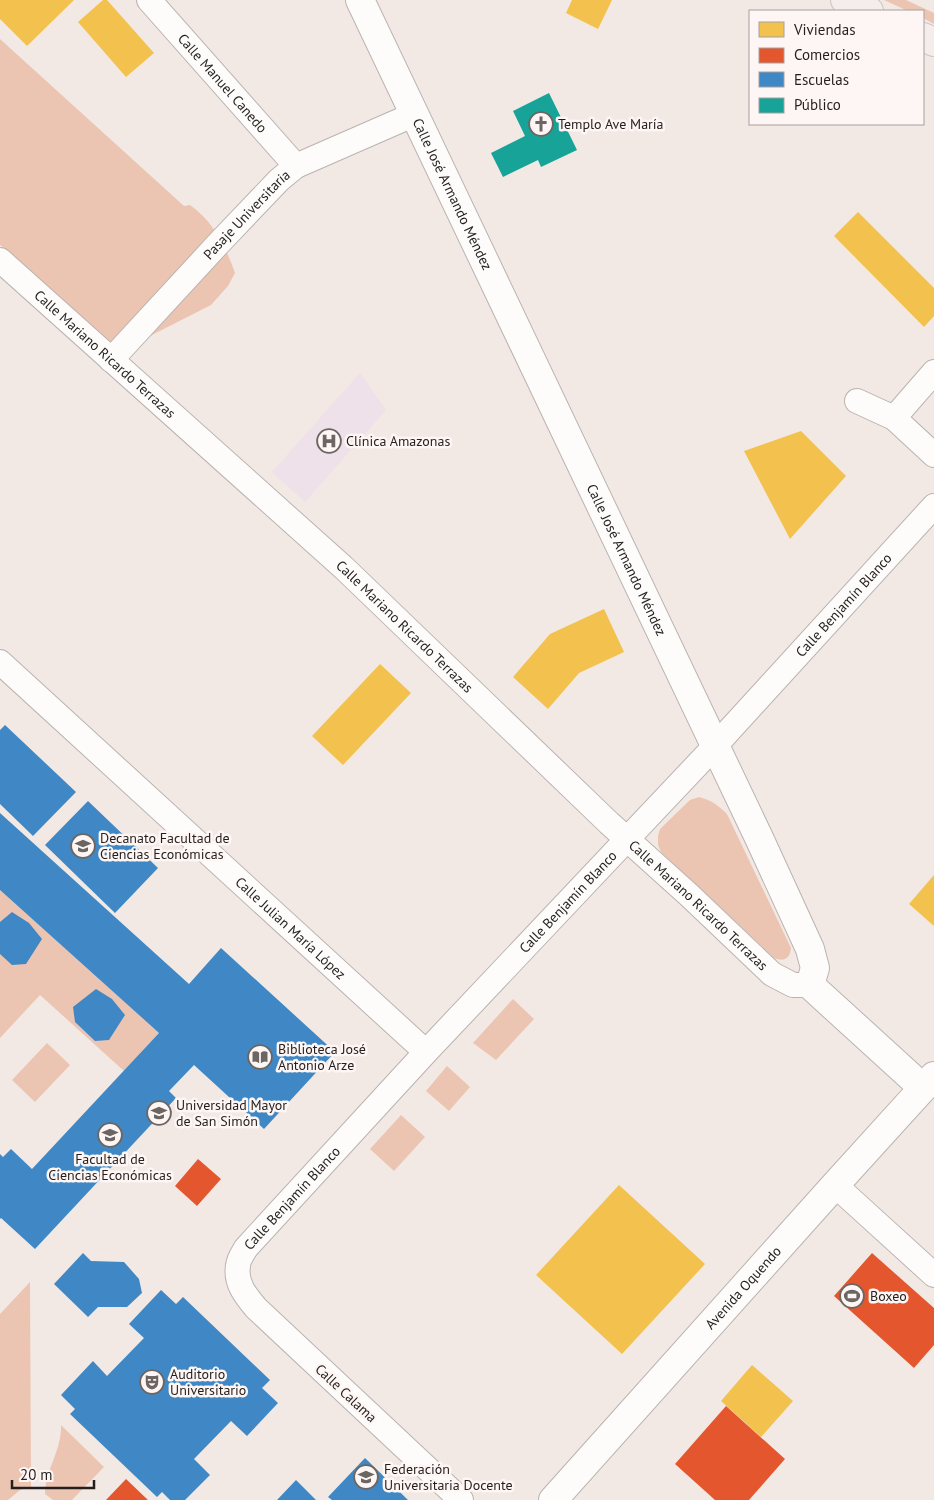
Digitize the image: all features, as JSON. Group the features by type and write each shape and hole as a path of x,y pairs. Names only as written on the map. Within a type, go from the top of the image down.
{"main road":[{"path":"845,0 867,10"}],"street":[{"name":"Calle Manuel Canedo","path":"149,0 296,166"},
{"name":"Calle José Armando Méndez","path":"360,0 810,948 815,968 810,985"},
{"name":"Pasaje Universitaria","path":"111,360 218,244 296,166 415,114"},
{"name":"Calle Mariano Ricardo Terrazas","path":"0,260 344,568 772,974 793,984 810,985"},
{"path":"894,418 934,372"},
{"path":"857,401 894,418 934,455"},
{"name":"Calle Benjamín Blanco","path":"238,1281 238,1264 246,1248 426,1052 715,746 934,506"},
{"name":"Calle Julian María López","path":"0,662 426,1052"},
{"path":"810,985 929,1082"},
{"name":"Avenida Oquendo","path":"553,1500 929,1082"},
{"path":"835,1185 934,1275"},
{"name":"Calle Calama","path":"238,1281 245,1295 256,1308 461,1500"}],"shaded area":[{"path":"884,0 906,0 934,13 934,24 924,19 924,10 906,10"},
{"path":"0,39 184,206 190,205 198,211 212,227 223,244 235,273 228,286 211,305 148,337 114,348 9,262 5,249 0,245"},
{"name":"Clínica Amazonas","path":"360,373 386,410 305,502 272,472"},
{"path":"699,797 714,803 727,814 791,948 786,959 774,958 661,852 658,845 660,829 690,800"},
{"path":"0,890 159,1033 124,1071 40,995 0,1038"},
{"path":"513,999 534,1019 496,1060 473,1043"},
{"path":"47,1043 70,1065 35,1102 12,1080"},
{"path":"447,1066 470,1087 449,1111 426,1091"},
{"path":"401,1115 425,1137 394,1171 370,1149"},
{"path":"30,1282 31,1487 20,1490 8,1500 0,1500 0,1314"},
{"path":"61,1425 104,1467 72,1500 53,1500 45,1494 48,1477 59,1443"}],"building: Viviendas":[{"path":"0,0 74,0 27,46 0,19"},
{"path":"103,0 107,0 154,53 126,77 78,22"},
{"path":"572,0 612,0 598,29 566,13"},
{"path":"858,212 934,288 934,316 924,327 834,236"},
{"path":"801,431 846,476 790,539 744,451"},
{"path":"604,609 624,652 579,673 548,709 513,677 550,634"},
{"path":"380,664 411,693 343,765 312,736"},
{"path":"934,875 934,926 909,904"},
{"path":"619,1185 705,1264 622,1354 536,1275"},
{"path":"752,1365 793,1401 761,1437 721,1401"}],"building: Comercios":[{"path":"198,1159 221,1179 197,1206 175,1186"},
{"path":"872,1253 934,1308 934,1345 914,1368 834,1296"},
{"path":"726,1406 785,1459 749,1500 715,1500 675,1464"},
{"path":"126,1479 148,1500 106,1500"}],"building: Escuelas":[{"path":"5,725 76,792 33,836 0,804 0,730"},
{"path":"88,801 158,868 115,913 45,845"},
{"path":"0,813 189,984 221,948 335,1052 264,1129 194,1065 169,1091 176,1098 35,1249 0,1219 0,1154 3,1157 11,1149 32,1169 159,1033 0,890"},
{"path":"12,912 29,923 42,939 26,964 12,965 0,954 0,922"},
{"path":"96,989 112,999 125,1015 109,1040 95,1041 75,1022 73,1007"},
{"path":"83,1253 91,1261 124,1262 139,1279 142,1293 127,1307 98,1307 88,1317 54,1284"},
{"path":"161,1290 176,1304 183,1297 270,1380 262,1388 278,1403 247,1436 231,1421 194,1459 210,1475 185,1500 170,1500 162,1492 157,1497 70,1414 75,1409 61,1395 93,1361 107,1376 144,1338 129,1324"},
{"name":"Federación Universitaria Docente","path":"365,1458 408,1500 332,1500 328,1497"},
{"path":"296,1480 316,1500 277,1500"}],"building: Público":[{"name":"Templo Ave María","path":"549,93 577,150 541,167 538,160 503,177 491,153 525,136 513,111"}],"place":[{"name":"Templo Ave María","path":"541,124"},
{"name":"Clínica Amazonas","path":"329,441"},
{"name":"Decanato Facultad de Ciencias Económicas","path":"83,846"},
{"name":"Biblioteca José Antonio Arze","path":"260,1057"},
{"name":"Universidad Mayor de San Simón","path":"159,1113"},
{"name":"Facultad de Ciencias Económicas","path":"110,1135"},
{"name":"Boxeo","path":"852,1296"},
{"name":"Auditorio Universitario","path":"152,1382"},
{"name":"Federación Universitaria Docente","path":"366,1477"}]}
